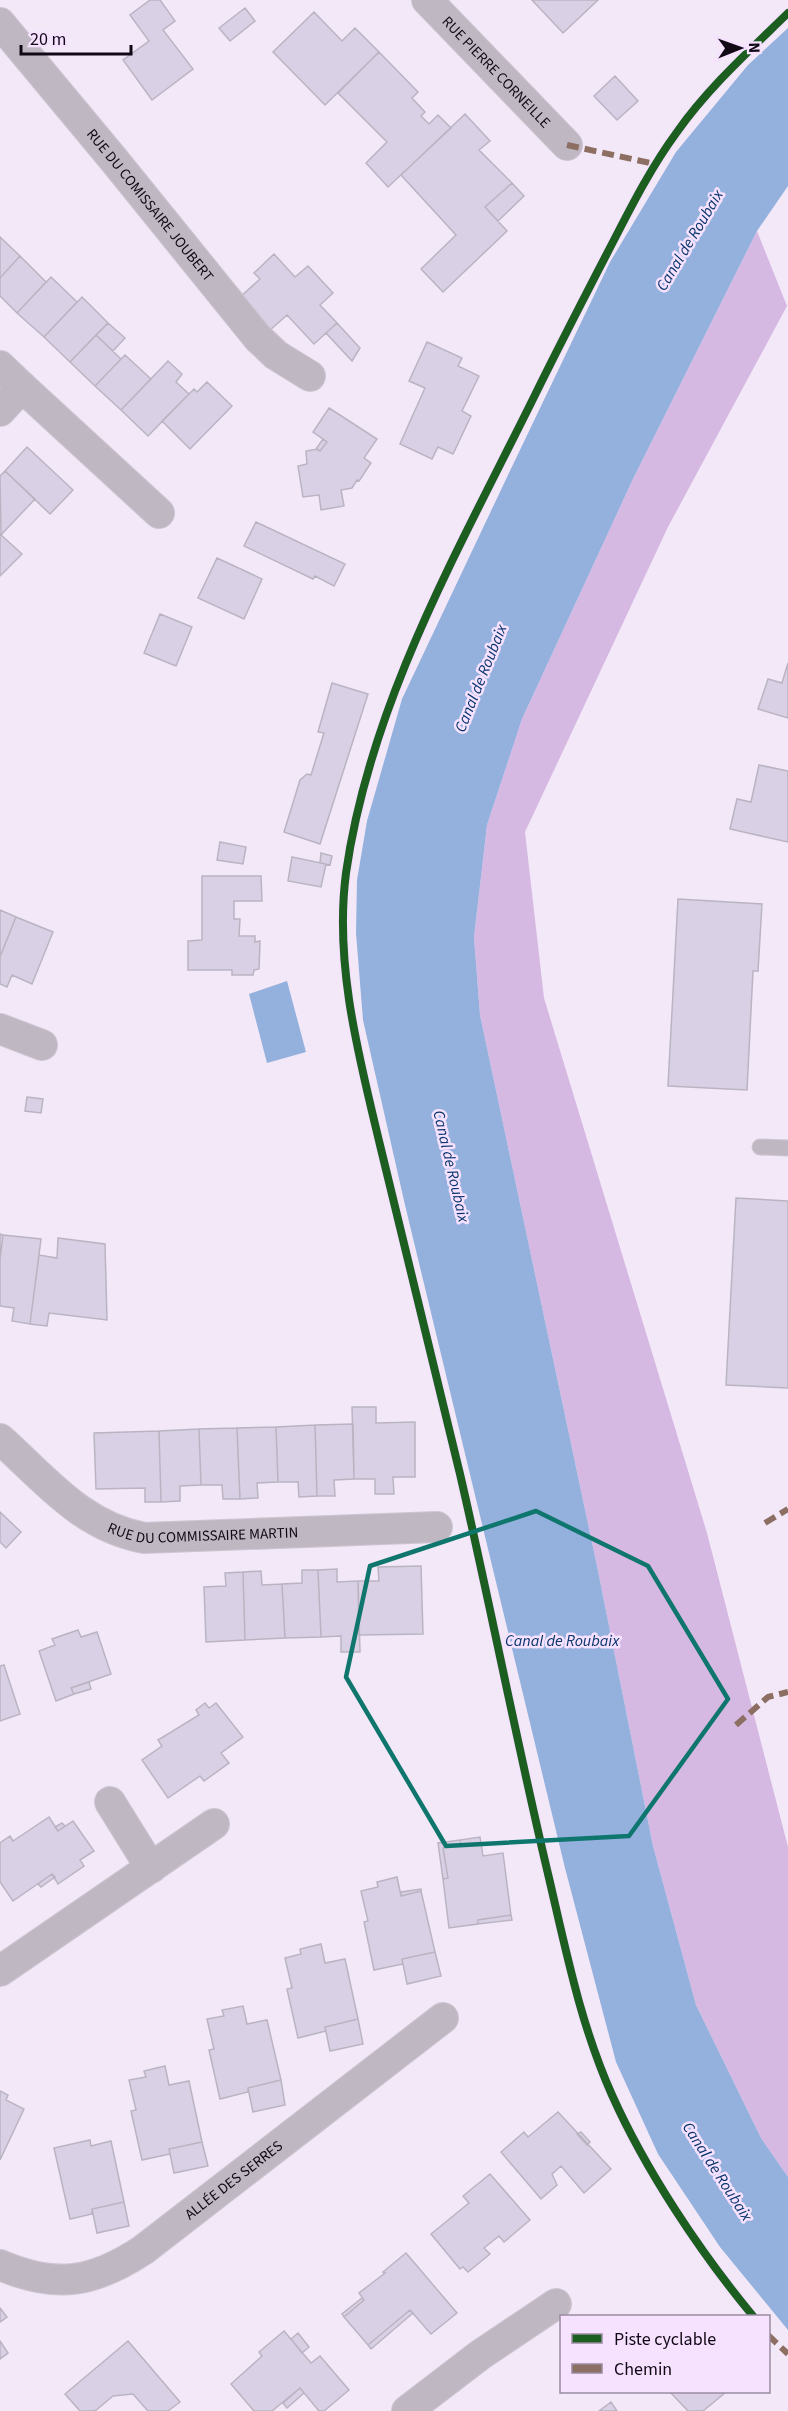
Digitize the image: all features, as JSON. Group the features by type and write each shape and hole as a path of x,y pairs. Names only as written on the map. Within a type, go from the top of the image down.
{"street":[{"name":"RUE PIERRE CORNEILLE","path":"427,0 567,145"},
{"name":"RUE DU COMISSAIRE JOUBERT","path":"0,23 122,169 258,338 276,355 310,376"},
{"path":"0,366 159,513"},
{"path":"0,411 22,387"},
{"path":"0,1029 42,1045"},
{"name":"RUE DU COMMISSAIRE MARTIN","path":"0,1439 82,1514 121,1534 166,1539 437,1527"},
{"path":"110,1802 151,1868"},
{"path":"0,1971 214,1824"},
{"name":"ALLÉE DES SERRES","path":"0,2265 30,2275 59,2280 88,2277 115,2268 143,2250 443,2018"},
{"path":"406,2411 480,2355 556,2304"}],"lane":[{"path":"760,1147 788,1148"}],"highlighted area":[{"path":"536,1511 648,1566 728,1699 629,1836 446,1846 346,1677 370,1566"}],"shaded area":[{"path":"757,231 787,306 668,527 525,832 544,998 707,1533 788,1847 788,2177 761,2138 696,2005 653,1846 597,1566 480,1015 474,937 487,825 522,719 633,479"}],"water":[{"name":"Canal de Roubaix","path":"788,28 788,186 757,231 633,479 522,719 487,825 474,937 480,1015 597,1566 653,1846 696,2005 761,2138 788,2177 788,2330 720,2247 658,2154 616,2062 565,1868 405,1205 363,1020 356,933 357,880 367,821 402,699 508,475 610,262 676,152 748,65"},
{"path":"287,981 306,1052 267,1063 249,994"}],"building":[{"path":"150,0 160,0 175,21 163,30 193,69 152,100 123,60 149,41 130,15"},
{"path":"532,0 598,0 563,33"},
{"path":"245,8 255,21 230,41 219,28"},
{"path":"314,12 342,41 355,28 379,52 325,105 273,52"},
{"path":"379,52 418,92 412,98 425,112 421,116 429,124 438,115 451,128 388,187 366,163 387,142 338,93"},
{"path":"615,76 638,101 617,120 594,96"},
{"path":"465,114 490,141 479,150 512,183 485,207 507,231 443,292 421,269 456,235 401,175"},
{"path":"512,183 524,196 498,221 485,207"},
{"path":"0,237 20,256 0,278"},
{"path":"274,254 295,277 308,266 333,293 320,305 337,323 314,344 287,315 269,331 239,298 260,279 254,273"},
{"path":"20,256 46,282 17,313 0,296 0,278"},
{"path":"51,277 77,302 44,337 17,313"},
{"path":"82,297 108,323 70,362 44,337"},
{"path":"108,323 125,338 113,351 96,335"},
{"path":"337,323 360,348 352,361 326,333"},
{"path":"96,335 121,359 95,386 70,362"},
{"path":"427,342 462,358 458,366 479,376 462,411 471,416 453,454 438,447 432,459 400,444 425,388 409,381"},
{"path":"125,355 151,379 121,410 95,386"},
{"path":"168,361 182,374 176,382 189,394 148,436 121,410"},
{"path":"207,382 232,406 190,449 162,421 194,389 197,392"},
{"path":"329,408 377,439 364,458 371,463 359,481 357,480 352,488 341,490 344,506 321,510 319,495 303,497 298,466 307,464 306,451 317,449 320,451 327,442 313,432"},
{"path":"323,439 327,442 320,451 316,449"},
{"path":"27,447 73,490 50,514 5,471"},
{"path":"5,471 35,499 1,535 0,476"},
{"path":"256,522 345,564 334,586 315,576 313,579 244,546"},
{"path":"0,534 22,554 0,576"},
{"path":"217,558 262,579 244,619 198,598"},
{"path":"160,614 192,627 176,666 144,653"},
{"path":"788,663 788,718 758,709 768,679 782,683"},
{"path":"332,683 368,694 320,844 284,832 300,780 307,774 311,775 324,733 318,732"},
{"path":"759,765 788,771 788,842 730,829 737,799 751,802"},
{"path":"220,842 246,847 243,864 217,860"},
{"path":"321,853 332,856 330,865 320,863"},
{"path":"292,857 326,864 321,887 288,881"},
{"path":"202,876 261,876 262,901 234,901 234,919 240,919 239,936 255,936 255,942 260,941 259,969 254,970 253,975 232,975 232,970 188,970 188,941 202,940"},
{"path":"678,899 762,904 758,971 753,971 747,1090 668,1086"},
{"path":"0,910 16,917 0,957"},
{"path":"16,917 53,932 32,984 12,975 7,987 0,984 0,957"},
{"path":"27,1097 43,1099 41,1113 25,1111"},
{"path":"736,1198 788,1201 788,1388 726,1385"},
{"path":"0,1234 3,1235 0,1259"},
{"path":"3,1235 41,1239 30,1324 12,1321 14,1308 0,1306 0,1259"},
{"path":"58,1238 105,1244 107,1320 49,1313 47,1326 30,1324 39,1255 57,1258"},
{"path":"352,1407 376,1407 376,1423 415,1422 415,1477 393,1477 394,1494 375,1494 375,1479 354,1479"},
{"path":"353,1424 354,1479 334,1480 335,1496 317,1496 315,1425"},
{"path":"315,1425 317,1496 299,1497 298,1482 278,1482 276,1427"},
{"path":"276,1427 278,1482 257,1483 258,1498 240,1499 237,1428"},
{"path":"237,1428 240,1499 223,1499 222,1485 201,1485 199,1429"},
{"path":"199,1429 201,1485 180,1486 180,1501 161,1502 159,1431"},
{"path":"159,1431 161,1502 145,1502 145,1488 96,1489 94,1433"},
{"path":"0,1512 21,1532 6,1548 0,1542"},
{"path":"421,1566 423,1634 359,1635 358,1581 379,1581 378,1567"},
{"path":"337,1569 337,1582 358,1581 360,1652 341,1652 341,1636 321,1637 318,1570"},
{"path":"302,1570 318,1570 321,1637 285,1638 282,1584 302,1583"},
{"path":"261,1571 262,1585 282,1584 285,1638 245,1640 243,1572"},
{"path":"243,1572 245,1640 206,1642 204,1587 226,1586 225,1573"},
{"path":"78,1630 81,1637 97,1632 111,1674 71,1688 74,1694 56,1701 39,1651 55,1645 52,1639"},
{"path":"4,1665 20,1714 0,1721 0,1666"},
{"path":"89,1682 91,1689 74,1694 71,1688"},
{"path":"205,1703 209,1708 216,1703 243,1737 221,1753 229,1763 204,1781 200,1776 168,1798 142,1760 162,1746 158,1740 199,1715 196,1710"},
{"path":"49,1817 58,1831 73,1821 94,1851 80,1860 84,1866 58,1884 52,1874 13,1901 0,1882 0,1843 10,1836 13,1841"},
{"path":"62,1823 65,1826 58,1831 55,1827"},
{"path":"480,1837 483,1856 503,1853 511,1915 478,1920 478,1924 449,1928 443,1879 448,1878 443,1848 461,1845 460,1840"},
{"path":"460,1840 461,1845 443,1848 448,1878 443,1879 438,1843"},
{"path":"52,1874 55,1877 41,1887 38,1884"},
{"path":"397,1877 401,1896 421,1891 435,1952 402,1959 403,1964 374,1970 364,1922 368,1921 361,1891 378,1887 377,1882"},
{"path":"421,1889 421,1891 401,1896 401,1892"},
{"path":"511,1915 512,1920 478,1924 478,1920"},
{"path":"321,1944 325,1963 345,1959 358,2019 325,2027 326,2031 298,2038 287,1989 292,1988 285,1958 301,1954 300,1949"},
{"path":"435,1952 441,1976 407,1984 402,1959"},
{"path":"243,2006 247,2024 267,2020 281,2080 248,2088 248,2092 220,2099 209,2050 214,2049 207,2019 224,2016 222,2010"},
{"path":"358,2019 363,2044 330,2051 325,2027"},
{"path":"165,2066 169,2085 189,2081 202,2142 169,2149 170,2154 142,2160 131,2111 136,2110 129,2080 146,2077 144,2071"},
{"path":"281,2080 285,2105 253,2112 248,2088"},
{"path":"0,2091 8,2095 6,2100 24,2109 0,2160"},
{"path":"558,2112 611,2169 584,2193 561,2166 552,2174 557,2185 541,2199 501,2152 524,2132 528,2137"},
{"path":"581,2132 590,2142 587,2145 577,2134"},
{"path":"90,2140 91,2146 111,2141 124,2202 92,2209 92,2214 70,2219 54,2148"},
{"path":"202,2142 208,2166 174,2173 169,2149"},
{"path":"490,2174 530,2220 504,2242 499,2236 484,2248 490,2254 468,2272 463,2267 460,2269 431,2234 469,2203 463,2196"},
{"path":"124,2202 129,2226 97,2233 92,2209"},
{"path":"406,2253 457,2313 431,2334 410,2310 368,2345 344,2317 364,2300 359,2293"},
{"path":"362,2298 364,2300 344,2317 342,2314"},
{"path":"0,2308 7,2317 0,2322"},
{"path":"410,2310 413,2313 371,2349 368,2345"},
{"path":"284,2331 311,2363 320,2356 349,2390 324,2411 319,2411 300,2388 272,2411 254,2411 231,2384 262,2356 259,2352"},
{"path":"298,2333 309,2347 302,2353 291,2339"},
{"path":"0,2341 8,2353 0,2359"},
{"path":"128,2341 180,2402 168,2411 148,2411 133,2394 113,2396 95,2411 80,2411 65,2394"},
{"path":"300,2388 304,2393 287,2408 283,2403"},
{"path":"671,2393 725,2393 703,2411 688,2411"},
{"path":"611,2402 617,2411 599,2411"}],"marked path":[{"path":"567,145 655,164"},
{"path":"765,1523 788,1509"},
{"path":"736,1725 768,1697 788,1692"},
{"path":"770,2337 788,2354"}],"cycle path":[{"path":"752,2315 694,2238 641,2153 601,2069 583,2015 537,1828 460,1474 364,1078 346,976 343,907 346,873 358,810 375,748 396,688 421,628 476,512 594,279 659,158 702,100 788,13"}]}
